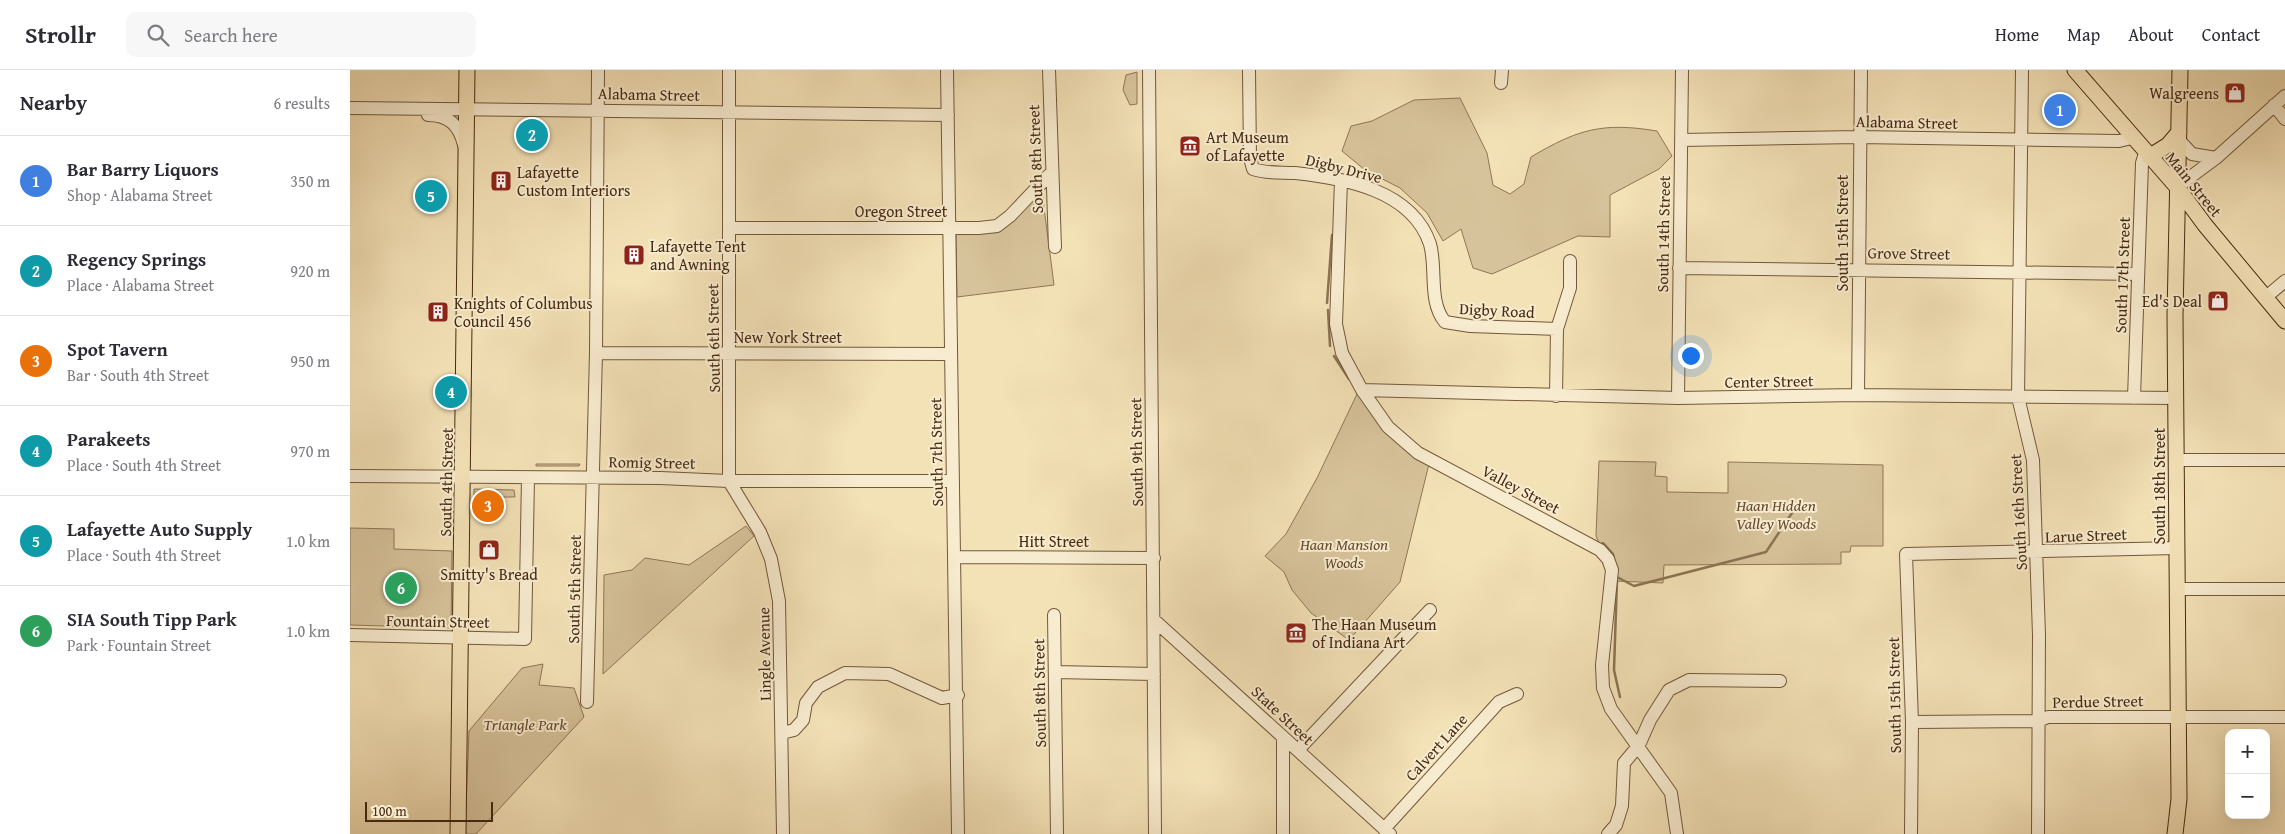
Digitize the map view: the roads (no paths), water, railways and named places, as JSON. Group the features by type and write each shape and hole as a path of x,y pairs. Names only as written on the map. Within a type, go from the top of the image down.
{"main road":[{"name":"South 4th Street","path":"458,834 464,476 467,70"},
{"name":"Main Street","path":"2075,70 2132,138 2177,187 2205,225 2285,321"},
{"name":"South 18th Street","path":"2175,834 2179,799 2176,239 2180,70"},
{"path":"2147,155 2168,145 2179,135"},
{"path":"2176,239 2186,226 2192,224 2205,225"}],"street":[{"name":"South 5th Street","path":"587,702 596,353 598,70"},
{"name":"South 6th Street","path":"729,70 728,352 730,483"},
{"name":"South 7th Street","path":"947,70 952,481 958,694 958,834"},
{"name":"South 8th Street","path":"1049,70 1055,247"},
{"name":"South 9th Street","path":"1149,70 1155,834"},
{"name":"Digby Drive","path":"1249,70 1250,158 1253,169 1341,181 1375,190 1405,208 1418,221"},
{"name":"South 14th Street","path":"1678,398 1682,70"},
{"name":"South 15th Street","path":"1858,396 1860,70"},
{"name":"South 16th Street","path":"2022,70 2018,272 2018,396 2033,460 2037,553 2038,834"},
{"path":"2177,187 2216,158 2285,96"},
{"path":"2274,105 2285,119"},
{"name":"Alabama Street","path":"350,108 948,115"},
{"path":"410,108 422,114 443,116 449,119 459,129 465,147"},
{"path":"2179,135 2192,154 2216,158"},
{"name":"Alabama Street","path":"1681,140 1859,137 2119,141 2132,138"},
{"name":"South 17th Street","path":"2134,398 2142,163 2147,155"},
{"name":"Oregon Street","path":"729,228 997,226 1010,216 1052,173"},
{"name":"Valley Street","path":"1341,181 1336,324 1342,354 1362,390 1388,428 1418,453 1600,550 1608,559 1612,570 1602,665 1603,688 1611,709 1671,793 1677,834"},
{"name":"Digby Road","path":"1418,221 1429,244 1437,308 1445,322 1470,326 1557,329 1556,396"},
{"path":"1557,329 1570,288 1570,261"},
{"name":"Grove Street","path":"1679,268 2138,274"},
{"path":"2266,297 2285,281"},
{"name":"New York Street","path":"596,353 951,354"},
{"name":"Center Street","path":"1362,390 1678,398 1858,396 2176,398"},
{"path":"2177,460 2285,460"},
{"name":"Romig Street","path":"350,476 592,478 730,483 952,481"},
{"name":"Fountain Street","path":"350,635 525,639 528,478"},
{"name":"Lingle Avenue","path":"730,483 760,532 771,559 779,601 783,834"},
{"name":"Larue Street","path":"1906,554 2037,553 2178,548"},
{"name":"South 15th Street","path":"1906,554 1912,722 1911,834"},
{"name":"Hitt Street","path":"955,556 1154,558"},
{"path":"2178,589 2285,589"},
{"path":"1298,750 1430,610"},
{"name":"South 8th Street","path":"1054,614 1057,834"},
{"name":"State Street","path":"1154,620 1387,832"},
{"path":"1055,672 1154,674"},
{"path":"782,732 794,730 803,720 806,703 818,687 846,674 889,674 942,698 958,694"},
{"path":"1608,834 1616,825 1622,806 1624,763 1639,746 1650,720 1669,690 1689,680 1780,681"},
{"name":"Calvert Lane","path":"1387,832 1499,702 1517,694"},
{"name":"Perdue Street","path":"1912,722 2038,721 2048,717 2285,717"},
{"path":"1283,737 1283,834"}],"waterway":[{"path":"1327,303 1332,235"},
{"path":"1328,310 1330,346"},
{"path":"1334,356 1349,379"},
{"path":"1617,577 1634,586 1766,552 1792,513"},
{"path":"1603,543 1613,554 1614,559"},
{"path":"1617,580 1614,670 1620,697"}],"place":[{"name":"Walgreens","path":"2235,93"},
{"name":"Bar Barry Liquors","path":"2060,110"},
{"name":"Regency Springs","path":"532,135"},
{"name":"Art Museum of Lafayette","path":"1190,146"},
{"name":"Lafayette Custom Interiors","path":"501,181"},
{"name":"Lafayette Auto Supply","path":"431,196"},
{"name":"Lafayette Tent and Awning","path":"634,255"},
{"name":"Ed's Deal","path":"2218,301"},
{"name":"Knights of Columbus Council 456","path":"438,312"},
{"name":"Parakeets","path":"451,392"},
{"name":"Spot Tavern","path":"488,506"},
{"name":"Smitty's Bread","path":"489,550"},
{"name":"SIA South Tipp Park","path":"401,588"},
{"name":"The Haan Museum of Indiana Art","path":"1296,633"}],"park label":[{"name":"Haan Hidden Valley Woods","path":"1776,514"},
{"name":"Haan Mansion Woods","path":"1344,553"},
{"name":"Triangle Park","path":"525,724"}]}
